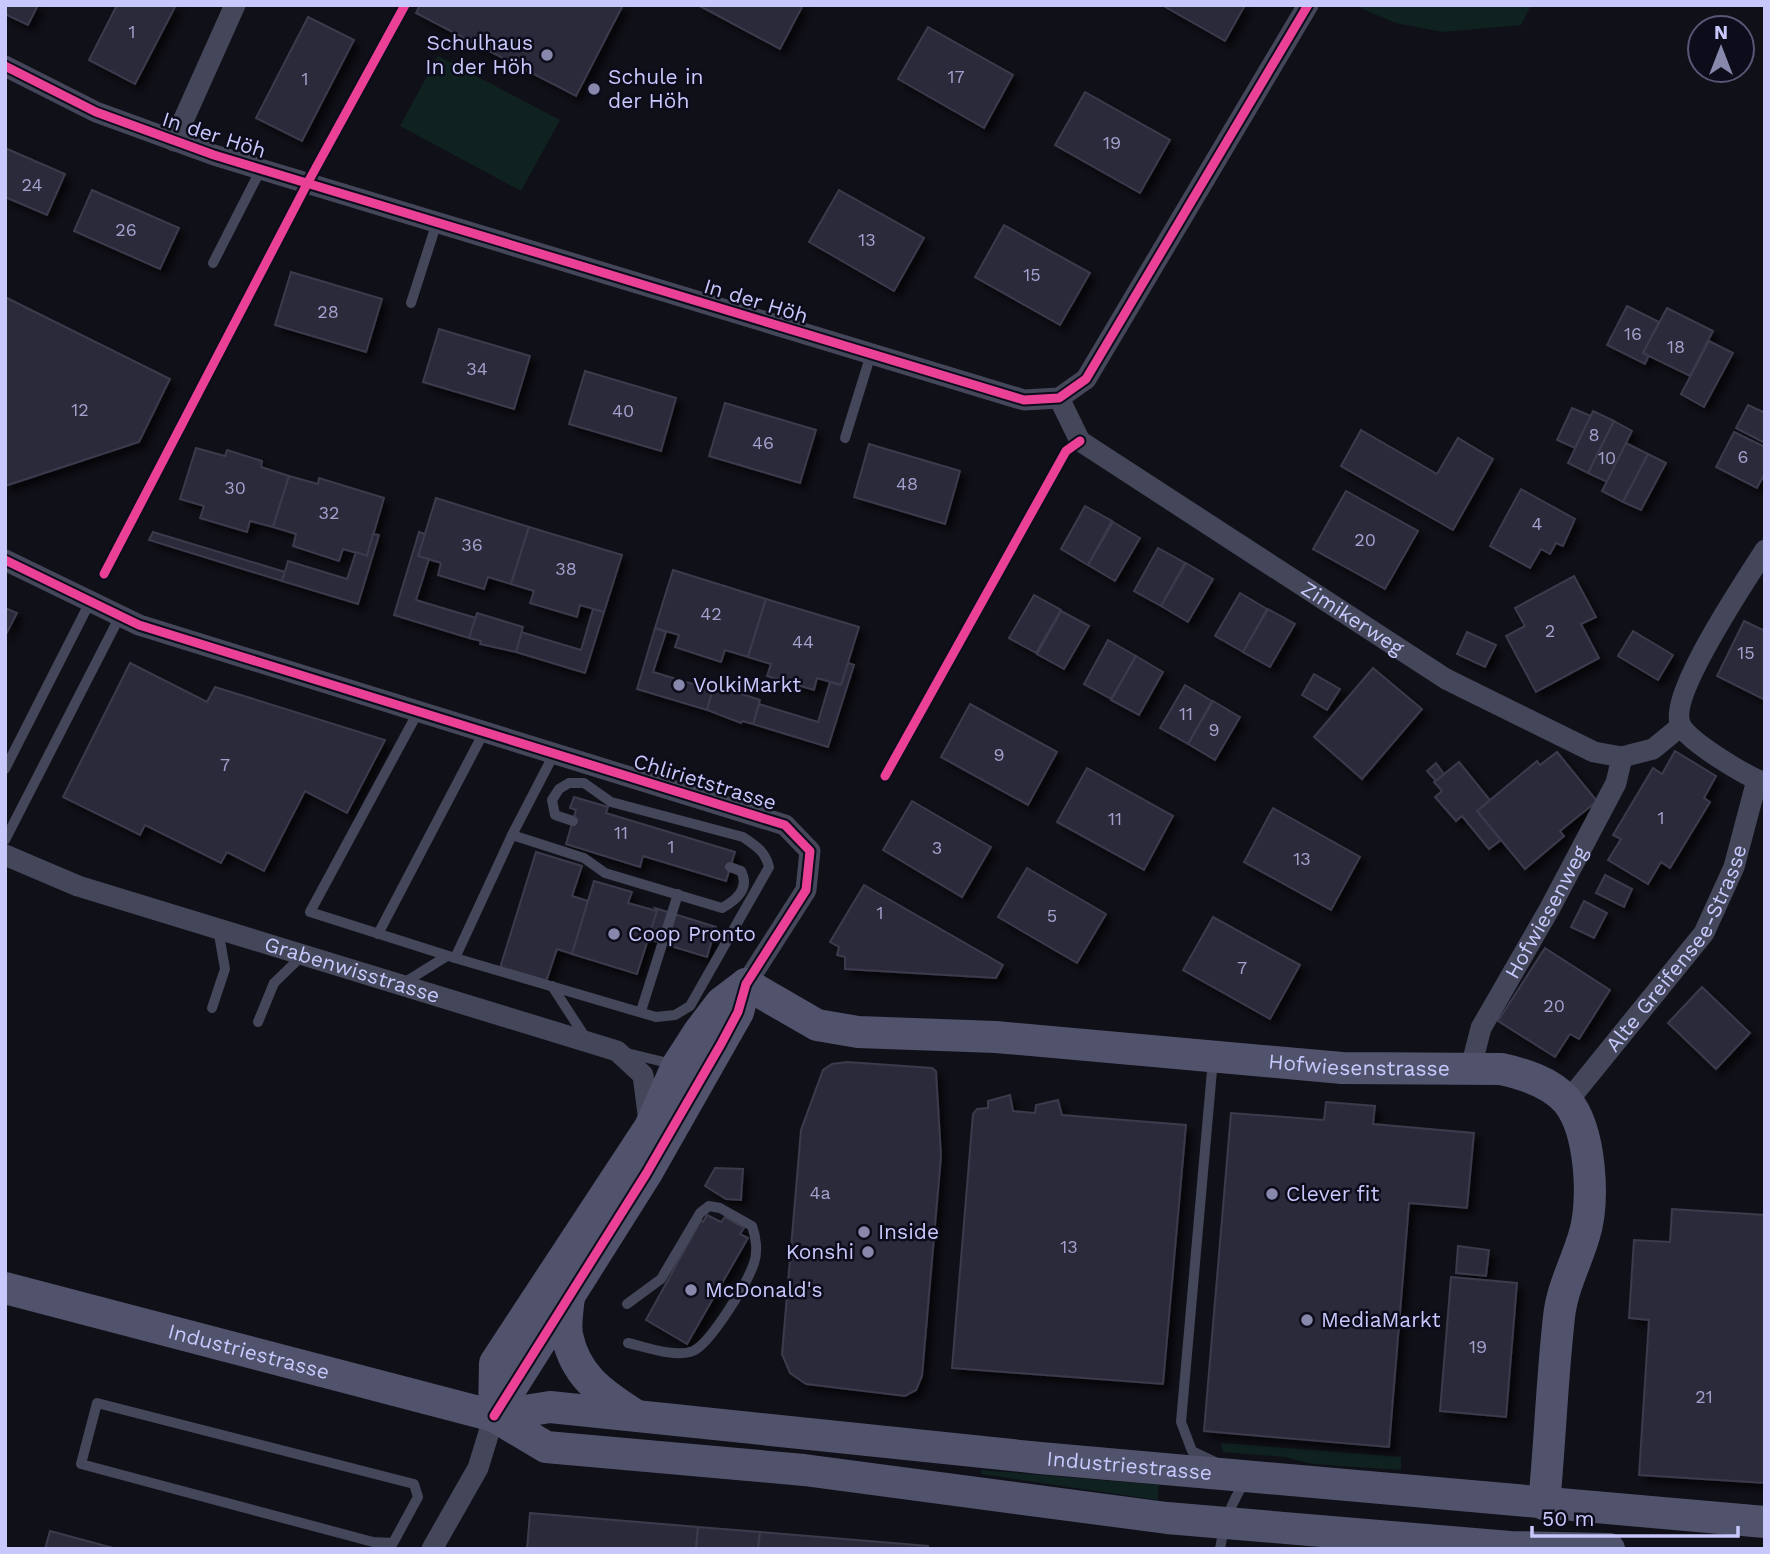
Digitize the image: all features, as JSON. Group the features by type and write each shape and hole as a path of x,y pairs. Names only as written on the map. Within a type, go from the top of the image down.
{"main road":[{"name":"Hofwiesenstrasse","path":"746,984 817,1025 858,1032 996,1037 1342,1068 1471,1067 1525,1075 1547,1085 1568,1101"},
{"name":"Chlirietstrasse","path":"494,1416 495,1363 692,1066 738,1012 746,984"},
{"name":"Chlirietstrasse","path":"494,1416 646,1174 692,1066"},
{"path":"1545,1504 1559,1315 1566,1283 1585,1233 1588,1203 1589,1163 1581,1128 1568,1101"},
{"name":"Industriestrasse","path":"5,1288 494,1416 546,1447 804,1470 1167,1518 1222,1535 1609,1549"},
{"name":"Chlirietstrasse","path":"569,1296 567,1335 581,1369 595,1390 639,1418"},
{"name":"Industriestrasse","path":"494,1416 550,1407 1249,1477 1765,1522"}],"street":[{"path":"174,141 235,5"},
{"path":"1059,398 1086,379 1308,5"},
{"name":"In der Höh","path":"5,66 96,111 174,141 261,169 1024,400 1059,398"},
{"name":"Zimikerweg","path":"1059,398 1080,441 1446,679 1594,752 1622,757 1653,749 1681,726"},
{"path":"1681,726 1681,703 1694,667 1765,550"},
{"name":"Chlirietstrasse","path":"5,560 139,625 785,825 810,851 806,890 746,984"},
{"name":"Alte Greifensee-Strasse","path":"1568,1101 1704,933 1734,867 1761,782 1704,747 1681,726"},
{"name":"Hofwiesenweg","path":"1471,1067 1481,1028 1550,908 1616,783 1622,757"},
{"name":"Grabenwisstrasse","path":"5,855 78,886 617,1051 643,1075 650,1128"},
{"path":"432,1549 478,1468 494,1416"}],"lane":[{"path":"213,262 261,169"},
{"path":"411,303 437,222"},
{"path":"845,438 871,354"},
{"path":"5,769 90,602"},
{"path":"5,840 120,616"},
{"path":"418,712 310,912 451,957 656,1017 675,1016 690,1006 769,867 766,857 759,847 743,837 611,802 584,783 569,783 559,789 552,800 555,815 573,821"},
{"path":"378,934 484,732"},
{"path":"398,986 451,957 554,754"},
{"path":"512,835 584,858 605,873 722,908 734,901 743,889 745,878 741,871 730,867"},
{"path":"640,1011 678,894"},
{"path":"212,1008 225,969 218,929"},
{"path":"258,1022 274,983 303,955"},
{"path":"552,986 589,1042"},
{"path":"617,1051 692,1066"},
{"path":"1213,1056 1181,1422 1192,1451 1249,1477 1232,1500 1222,1535"},
{"path":"628,1304 661,1279 699,1213 709,1206 720,1208 752,1226 756,1237 755,1262 714,1334 704,1344 691,1352 659,1351 628,1343"},
{"path":"97,1403 414,1484 418,1497 393,1543 373,1545 81,1464 97,1403"}],"green space":[{"path":"1353,5 1531,5 1521,25 1443,32 1396,23"},
{"path":"438,56 560,120 521,191 400,126"},
{"path":"1221,1443 1401,1457 1401,1470 1313,1464 1284,1457 1223,1452"},
{"path":"981,1470 1159,1485 1158,1500 981,1474"}],"building":[{"path":"5,5 38,5 28,25 5,14"},
{"path":"117,5 176,5 135,84 89,60"},
{"name":"Schulhaus In der Höh","path":"420,5 623,5 576,96 416,13"},
{"path":"698,5 803,5 780,49"},
{"path":"1162,5 1245,5 1225,41"},
{"path":"308,17 354,40 302,141 256,118"},
{"path":"928,27 1013,75 984,128 898,79"},
{"path":"1085,92 1170,140 1140,193 1055,145"},
{"path":"5,148 65,174 47,215 5,197"},
{"path":"92,190 179,228 160,269 74,231"},
{"path":"839,190 924,238 894,291 809,242"},
{"path":"1004,225 1090,273 1060,325 975,277"},
{"path":"291,272 382,299 366,352 275,325"},
{"path":"5,297 170,379 139,442 5,486"},
{"path":"1627,306 1659,322 1643,353 1649,355 1645,364 1607,345"},
{"path":"1667,308 1713,331 1690,376 1643,353"},
{"path":"439,329 530,356 514,409 423,382"},
{"path":"1709,341 1733,353 1704,407 1681,394"},
{"path":"585,371 676,398 661,451 569,424"},
{"path":"725,403 816,430 800,483 709,456"},
{"path":"1748,405 1765,413 1765,443 1736,428"},
{"path":"1572,408 1591,416 1575,448 1557,440"},
{"path":"1593,411 1614,421 1588,473 1568,463"},
{"path":"1614,421 1632,431 1607,482 1588,473"},
{"path":"1361,430 1437,474 1458,438 1493,459 1453,530 1341,466"},
{"path":"1734,432 1765,447 1765,473 1757,488 1716,467"},
{"path":"1626,443 1648,454 1623,502 1602,491"},
{"path":"869,444 960,471 945,524 854,497"},
{"path":"196,448 225,456 227,450 262,461 261,467 289,476 273,527 250,521 247,532 200,518 204,506 180,499"},
{"path":"1648,454 1666,463 1641,510 1623,502"},
{"path":"289,476 318,484 319,478 384,498 367,556 343,549 339,561 293,546 296,534 273,527"},
{"path":"1521,489 1575,519 1563,546 1556,543 1550,554 1541,549 1530,568 1490,546"},
{"path":"1346,491 1418,531 1385,589 1313,549"},
{"path":"436,498 529,527 511,584 488,577 484,589 438,575 441,563 418,556"},
{"path":"1085,506 1112,521 1088,565 1061,549"},
{"path":"1113,522 1140,538 1115,581 1088,565"},
{"path":"529,527 622,555 604,612 580,605 577,617 530,603 534,591 511,584"},
{"path":"153,532 285,572 282,581 149,540"},
{"path":"419,532 425,534 418,556 429,559 416,600 476,618 469,638 394,615"},
{"path":"373,534 379,535 358,604 282,581 288,561 347,579 356,552 367,556"},
{"path":"1158,548 1185,563 1161,606 1134,591"},
{"path":"1186,563 1213,579 1188,622 1161,606"},
{"path":"673,570 766,599 748,657 725,650 721,662 675,647 679,635 655,628"},
{"path":"1574,576 1596,617 1581,624 1599,658 1536,692 1506,636 1525,626 1515,608"},
{"path":"1240,593 1267,609 1243,652 1215,636"},
{"path":"1034,595 1061,610 1036,653 1009,638"},
{"path":"766,599 859,627 841,685 817,678 814,690 767,676 771,664 748,657"},
{"path":"5,608 17,613 5,636"},
{"path":"593,609 604,612 585,673 516,652 521,632 581,650"},
{"path":"1268,609 1295,624 1270,667 1243,652"},
{"path":"1061,611 1089,626 1064,669 1037,654"},
{"path":"477,613 523,627 516,652 480,644 481,641 469,638"},
{"path":"1744,621 1765,631 1765,700 1717,676"},
{"path":"655,628 666,632 653,672 713,690 707,710 637,689"},
{"path":"1633,631 1673,655 1658,680 1618,656"},
{"path":"1467,632 1496,645 1485,667 1457,654"},
{"path":"1108,640 1136,656 1111,699 1084,684"},
{"path":"1136,656 1163,672 1139,715 1111,700"},
{"path":"130,663 207,702 215,687 385,740 347,813 305,791 264,871 227,852 221,863 145,825 140,835 63,797"},
{"path":"848,663 854,665 828,747 753,724 759,704 818,722 830,682 841,685"},
{"path":"1373,668 1422,709 1362,779 1314,737"},
{"path":"1314,674 1340,689 1327,710 1302,695"},
{"path":"714,685 760,700 753,724 741,723 707,710"},
{"path":"1185,685 1212,701 1188,744 1160,728"},
{"path":"1213,701 1240,717 1215,760 1188,744"},
{"path":"970,704 1057,752 1028,805 941,757"},
{"path":"1675,751 1716,776 1704,798 1710,802 1670,868 1661,862 1648,884 1608,860 1621,839 1613,835 1653,768 1662,774"},
{"path":"1557,752 1597,801 1560,831 1564,836 1525,869 1477,811 1537,761 1540,765"},
{"path":"1459,762 1490,800 1477,811 1501,840 1489,849 1462,816 1456,821 1435,797 1442,791 1434,782"},
{"path":"1436,763 1444,774 1436,781 1427,771"},
{"path":"1087,768 1173,816 1144,870 1057,822"},
{"path":"574,797 608,807 606,813 735,852 726,881 643,856 640,867 566,844 576,810 570,808"},
{"path":"912,801 991,847 962,897 883,850"},
{"path":"1273,808 1360,857 1331,910 1244,862"},
{"path":"536,852 582,866 572,896 588,901 572,954 557,949 546,982 500,968"},
{"path":"1027,868 1106,914 1077,963 998,917"},
{"path":"1605,875 1632,889 1624,907 1596,893"},
{"path":"594,881 632,892 628,903 657,911 637,974 572,954"},
{"path":"864,885 1003,965 996,978 845,969 845,957 837,955 839,947 830,942"},
{"path":"1584,901 1607,913 1594,938 1571,927"},
{"path":"655,908 716,927 707,957 648,939 657,911"},
{"path":"1213,917 1300,965 1270,1019 1183,970"},
{"path":"1545,948 1610,990 1579,1039 1570,1034 1555,1057 1498,1021"},
{"path":"1702,987 1750,1033 1716,1069 1668,1023"},
{"name":"Inside","path":"847,1062 932,1068 936,1071 941,1156 922,1376 916,1390 905,1396 806,1384 790,1373 782,1354 801,1130 823,1070 832,1064"},
{"path":"1010,1095 1013,1111 1035,1113 1036,1105 1058,1100 1062,1115 1186,1125 1163,1384 952,1368 973,1114 977,1109 988,1108 988,1101"},
{"name":"MediaMarkt","path":"1326,1102 1375,1106 1373,1124 1474,1133 1467,1208 1409,1203 1389,1447 1204,1431 1231,1113 1324,1120"},
{"path":"715,1168 743,1169 741,1200 726,1199 705,1186"},
{"path":"1672,1209 1765,1215 1765,1483 1639,1475 1649,1320 1629,1318 1634,1240 1670,1242"},
{"name":"McDonald's","path":"707,1215 721,1222 725,1217 744,1228 740,1234 748,1238 687,1344 646,1320 701,1220 703,1222"},
{"path":"1458,1246 1489,1250 1486,1276 1456,1273"},
{"path":"1451,1277 1517,1283 1506,1417 1440,1411"},
{"path":"530,1513 698,1527 696,1549 527,1549"},
{"path":"698,1527 760,1532 758,1549 696,1549"},
{"path":"50,1531 117,1549 45,1549"},
{"path":"760,1532 928,1546 928,1549 758,1549"}],"cycle path":[{"path":"104,574 307,184 405,5"},
{"path":"5,66 96,112 214,155 1024,400 1059,398 1086,379 1308,5"},
{"path":"885,776 1066,451 1080,441"},
{"path":"5,560 139,625 785,825 810,851 806,890 746,984 738,1012 721,1044 646,1174 494,1416"}],"place":[{"name":"Schulhaus In der Höh","path":"547,55"},
{"name":"Schule in der Höh","path":"594,89"},
{"name":"VolkiMarkt","path":"679,685"},
{"name":"Coop Pronto","path":"614,934"},
{"name":"Clever fit","path":"1272,1194"},
{"name":"Inside","path":"864,1232"},
{"name":"Konshi","path":"868,1252"},
{"name":"McDonald's","path":"691,1290"},
{"name":"MediaMarkt","path":"1307,1320"}]}
